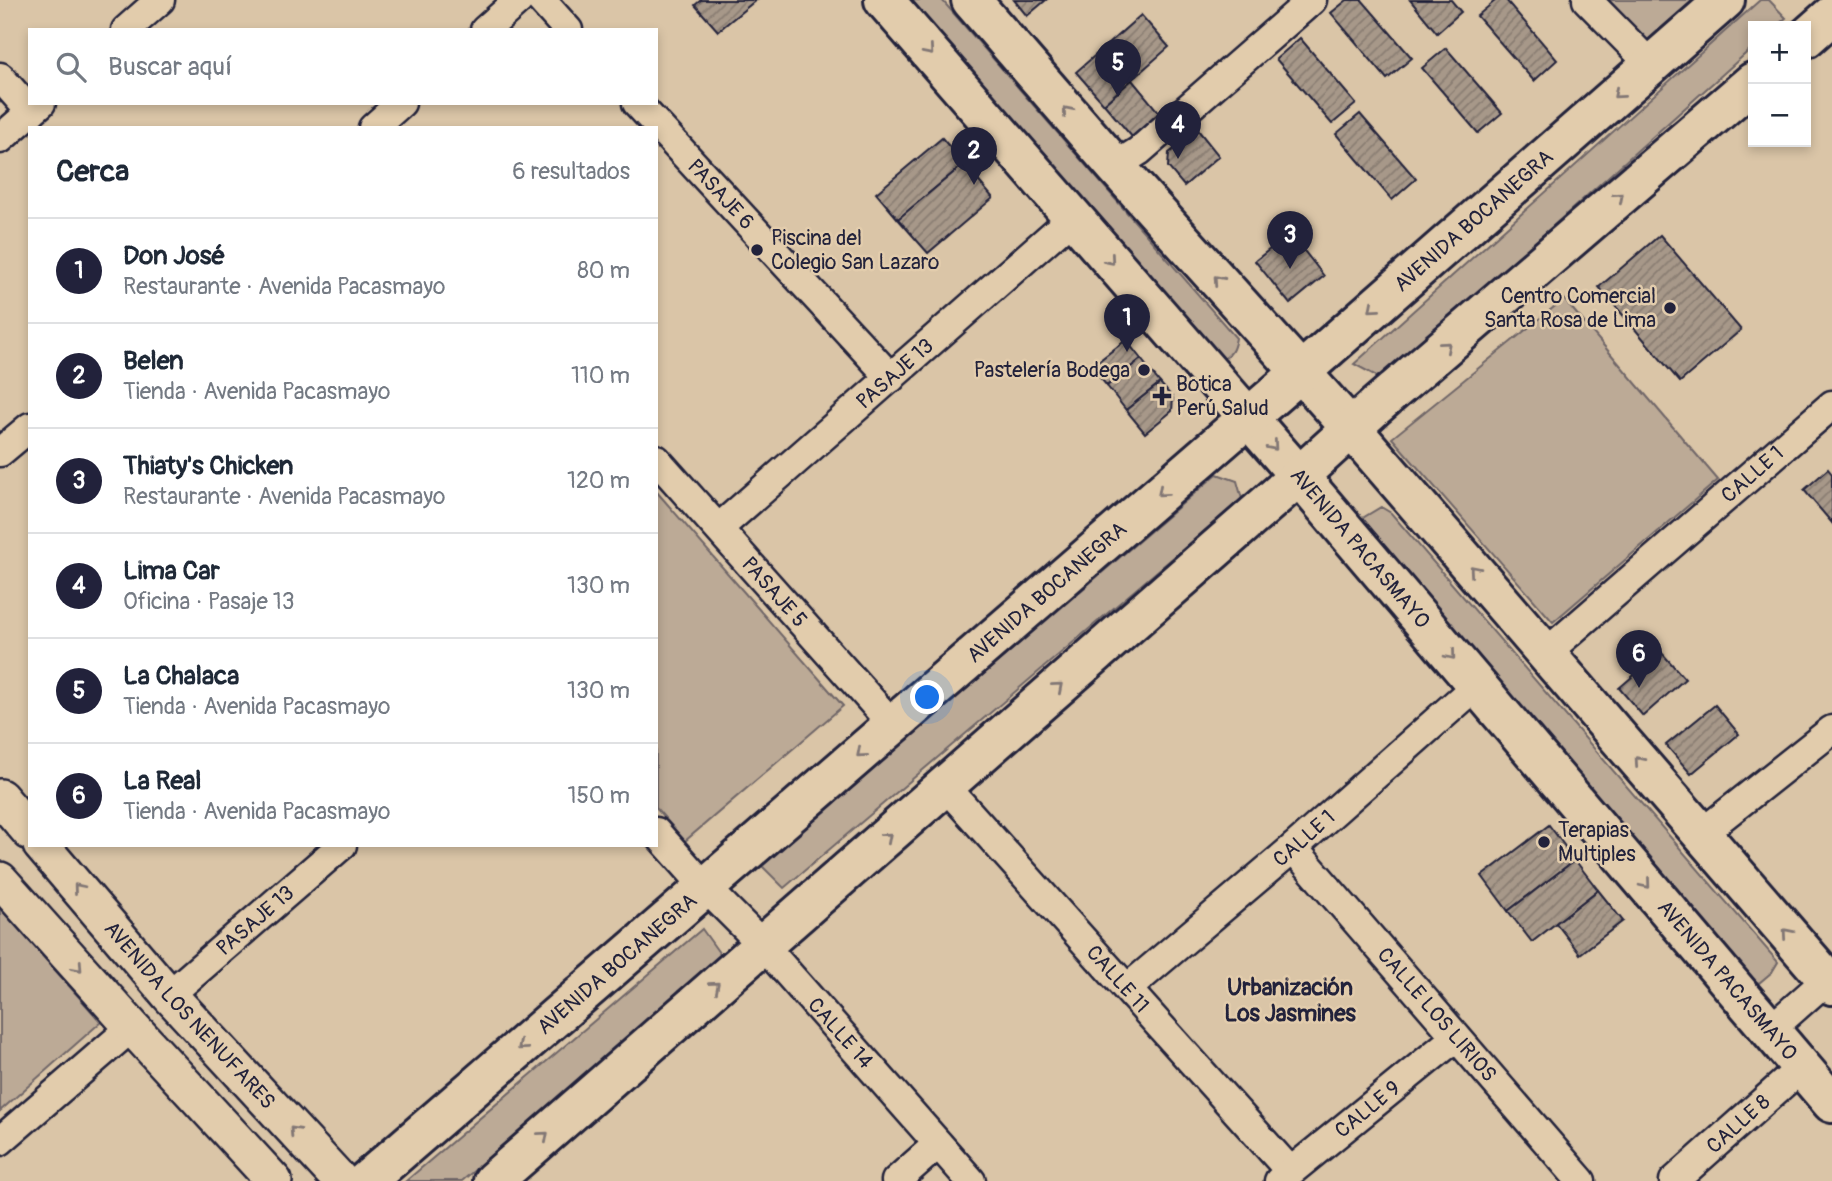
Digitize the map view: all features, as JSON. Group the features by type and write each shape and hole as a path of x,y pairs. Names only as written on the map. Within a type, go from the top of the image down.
{"main road":[{"name":"AVENIDA PACASMAYO","path":"884,0 1299,476 1770,1030 1822,1085"},
{"path":"971,0 1115,166 1351,428 1830,979"},
{"name":"AVENIDA BOCANEGRA","path":"366,1181 1301,372 1725,0"},
{"path":"1811,32 1832,13"},
{"path":"493,1181 1351,428 1751,84"}],"street":[{"path":"128,28 160,0"},
{"path":"487,28 519,0"},
{"path":"541,0 566,28"},
{"path":"1587,0 1651,65"},
{"path":"1823,0 1832,13"},
{"path":"1115,166 1139,151 1296,5"},
{"path":"0,77 28,101"},
{"path":"375,126 399,105"},
{"name":"PASAJE 6","path":"638,105 657,126"},
{"path":"0,139 36,108"},
{"name":"PASAJE 6","path":"658,127 891,378"},
{"name":"PASAJE 13","path":"719,528 1073,217"},
{"name":"CALLE 1","path":"1546,653 1832,405"},
{"name":"PASAJE 5","path":"658,461 894,725"},
{"name":"CALLE 1","path":"1128,988 1293,848 1476,685"},
{"path":"1702,833 1832,730"},
{"name":"CALLE 11","path":"945,786 1128,988 1285,1176"},
{"path":"0,797 28,830"},
{"name":"CALLE 14","path":"658,834 705,887 763,945 971,1181"},
{"name":"AVENIDA LOS NENUFARES","path":"43,847 169,995 341,1181"},
{"name":"PASAJE 13","path":"169,995 340,847"},
{"name":"CALLE LOS LIRIOS","path":"1293,848 1581,1181"},
{"path":"0,880 274,1181"},
{"path":"1770,1030 1830,979"},
{"path":"0,1141 132,1027"},
{"name":"CALLE 9","path":"1285,1176 1456,1037"},
{"name":"CALLE 8","path":"1674,1181 1822,1085"},
{"path":"896,1181 938,1144"}],"shaded area":[{"path":"898,0 942,0 1236,338 1228,356 1222,360"},
{"path":"1605,0 1693,0 1643,44"},
{"path":"1760,0 1769,0 1786,18 1782,21 1748,21 1748,51 1382,379 1354,364"},
{"path":"1564,299 1718,480 1553,622 1392,438"},
{"path":"1217,474 1237,481 1242,499 784,888 761,865"},
{"path":"658,493 843,706 685,841 658,810"},
{"path":"1381,507 1391,513 1778,962 1772,972 1759,983 1743,976 1361,519"},
{"path":"0,908 101,1022 0,1111"},
{"path":"702,929 722,957 462,1181 406,1181"}],"building":[{"path":"701,0 756,0 718,31 695,5"},
{"path":"1014,0 1046,0 1027,16"},
{"path":"1347,0 1362,0 1412,58 1387,79 1331,13"},
{"path":"1410,0 1451,0 1461,12 1437,33"},
{"path":"1496,0 1506,0 1557,60 1534,81 1477,16"},
{"path":"1141,15 1169,47 1104,104 1076,72"},
{"path":"1300,38 1356,104 1332,124 1276,59"},
{"path":"1446,48 1502,113 1478,133 1422,68"},
{"path":"1132,80 1161,115 1133,138 1104,104"},
{"path":"1360,114 1416,179 1392,200 1336,134"},
{"path":"1198,130 1219,156 1184,186 1168,167 1169,153"},
{"path":"942,138 964,164 898,219 876,193"},
{"path":"964,164 993,198 928,253 898,219"},
{"path":"1290,233 1324,276 1290,304 1255,261"},
{"name":"Centro Comercial Santa Rosa de Lima","path":"1660,235 1741,330 1680,382 1599,287"},
{"path":"1126,340 1141,359 1107,386 1091,367"},
{"path":"1141,359 1160,383 1126,410 1107,386"},
{"path":"1160,383 1173,398 1172,411 1145,433 1126,410"},
{"path":"1828,469 1832,474 1832,523 1804,490"},
{"path":"1661,652 1685,679 1643,716 1619,688"},
{"path":"1715,705 1739,734 1691,774 1666,745"},
{"path":"1549,825 1575,860 1508,911 1482,876"},
{"path":"1575,860 1598,890 1532,942 1508,911"},
{"path":"1598,890 1623,921 1580,954 1556,923"}],"place":[{"name":"La Chalaca","path":"1118,97"},
{"name":"Lima Car","path":"1178,159"},
{"name":"Belen","path":"974,185"},
{"name":"Piscina del Colegio San Lazaro","path":"757,250"},
{"name":"Thiaty's Chicken","path":"1290,269"},
{"name":"Centro Comercial Santa Rosa de Lima","path":"1670,308"},
{"name":"Don José","path":"1127,352"},
{"name":"Pastelería Bodega","path":"1144,370"},
{"name":"Botica Perú Salud","path":"1162,396"},
{"name":"La Real","path":"1639,688"},
{"name":"Terapias Multiples","path":"1544,842"}],"district":[{"name":"Urbanización Los Jasmines","path":"1290,1000"}]}
